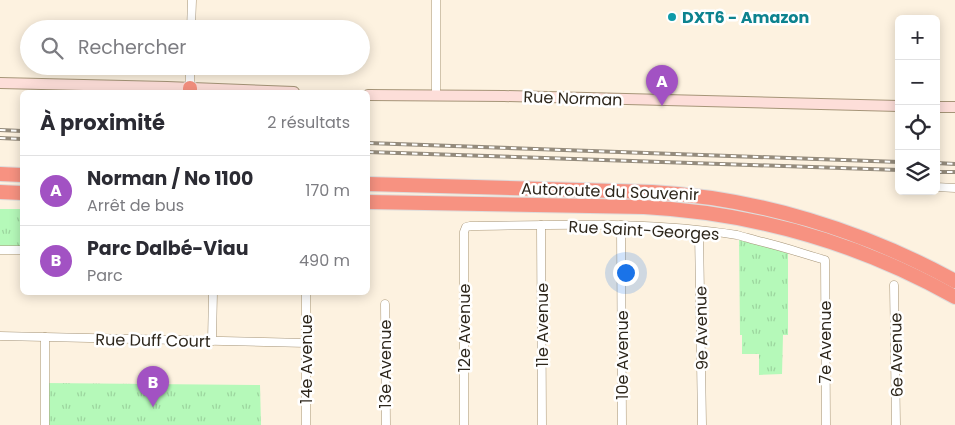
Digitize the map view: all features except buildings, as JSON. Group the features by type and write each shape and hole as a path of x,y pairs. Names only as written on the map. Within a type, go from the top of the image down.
{"highway":[{"path":"0,174 20,175"},
{"path":"370,180 416,186"},
{"name":"Autoroute du Souvenir","path":"370,184 666,193 740,203 804,219 860,237 906,256 955,280"},
{"path":"0,192 20,193"},
{"name":"Autoroute du Souvenir","path":"370,202 644,207 689,210 727,216 783,228 856,251 902,270 955,297"}],"street":[{"path":"191,20 192,0"},
{"path":"436,0 436,96"},
{"path":"0,83 190,90 190,75"},
{"name":"Rue Norman","path":"370,95 895,106"},
{"path":"940,107 955,107"},
{"path":"940,187 955,188"},
{"name":"Rue Saint-Georges","path":"464,232 466,227 470,226 541,225 621,225 699,230 739,236 825,260"},
{"name":"11e Avenue","path":"541,225 542,425"},
{"name":"10e Avenue","path":"621,225 622,425"},
{"name":"9e Avenue","path":"699,230 702,425"},
{"name":"12e Avenue","path":"464,232 464,425"},
{"path":"0,250 20,250"},
{"name":"7e Avenue","path":"825,260 826,425"},
{"name":"6e Avenue","path":"894,285 896,425"},
{"path":"212,341 213,295"},
{"name":"14e Avenue","path":"306,295 306,425"},
{"name":"13e Avenue","path":"385,304 386,425"},
{"name":"Rue Duff Court","path":"0,336 306,343"},
{"path":"45,337 45,425"}],"green space":[{"path":"0,209 20,209 20,248 0,247"},
{"path":"739,236 788,249 788,335 783,335 782,374 759,375 759,354 742,354 742,335 740,335"},
{"path":"45,383 260,385 261,425 45,425"}],"railway":[{"path":"0,130 20,131"},
{"path":"0,138 20,139"},
{"path":"370,143 895,162"},
{"path":"370,152 895,170"},
{"path":"940,163 955,164"},
{"path":"940,172 955,172"}],"place":[{"name":"DXT6 - Amazon","path":"672,17"},
{"name":"Norman / No 1100","path":"662,106"},
{"name":"Parc Dalbé-Viau","path":"153,407"}]}
